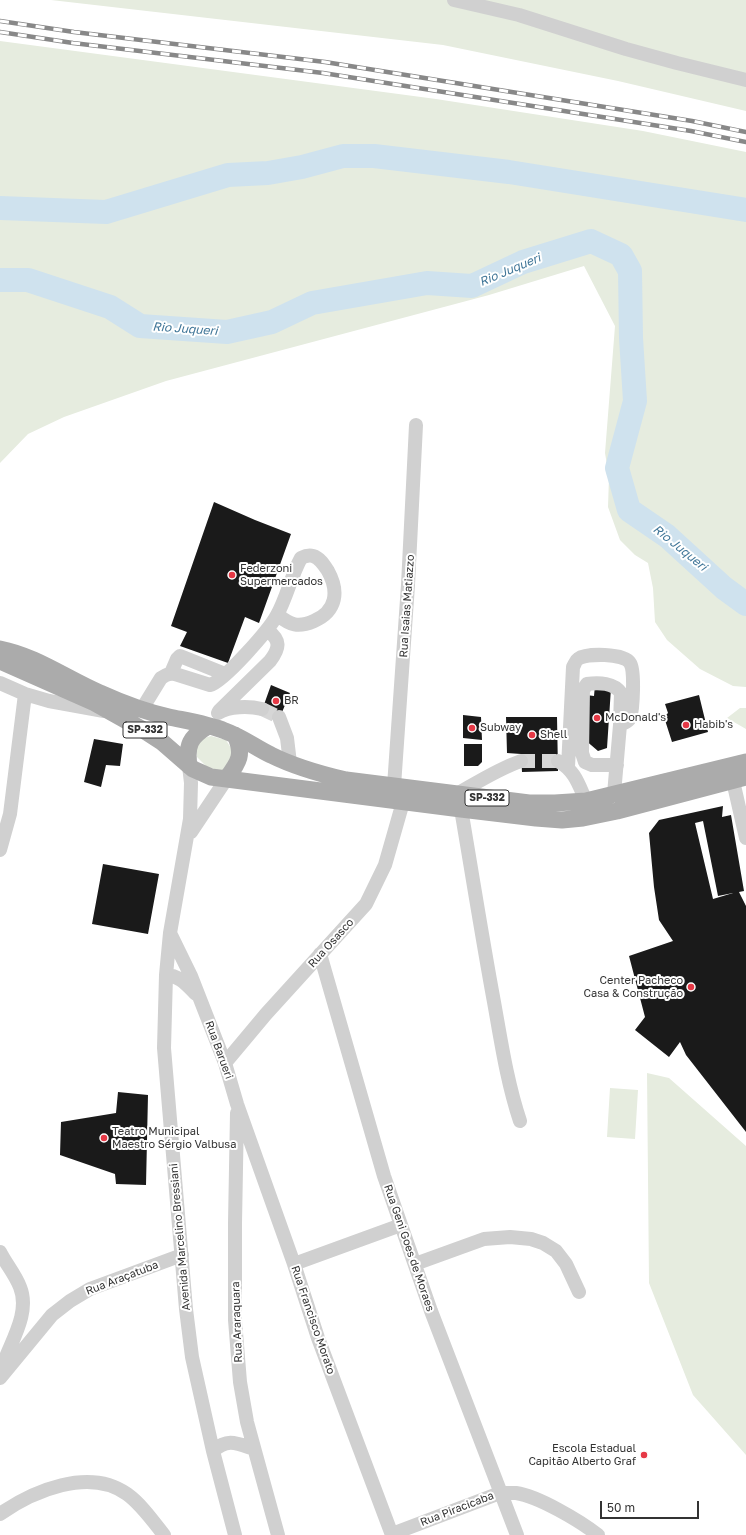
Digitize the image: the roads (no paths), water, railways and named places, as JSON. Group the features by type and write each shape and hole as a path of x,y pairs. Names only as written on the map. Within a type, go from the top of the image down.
{"main road":[{"name":"SP-332","path":"0,649 11,651 30,659 100,693 142,709 208,726 235,735 271,755 320,774 346,780 394,786 459,802 542,818 562,820 583,818 617,811 739,779"},
{"name":"SP-332","path":"0,661 82,697 112,713 162,742 193,769 211,776 403,802 555,803 586,800 746,762"},
{"path":"189,766 188,748 191,741 200,730 208,726"},
{"path":"227,778 240,757 240,749 235,735"}],"street":[{"path":"454,0 519,15 641,53 746,80"},
{"name":"Rua Isaias Matiazzo","path":"394,786 408,585 416,425"},
{"path":"171,673 210,686 214,684 238,662 267,630 278,615 301,558 310,556 318,558 322,562 334,583 334,600 332,606 324,615 306,624 297,625 287,622 278,615"},
{"path":"208,726 219,711 276,653 278,645 276,638 267,630"},
{"path":"586,800 575,776 563,764 573,667 576,660 583,657 616,655 624,657 630,662 633,673 630,718 620,725"},
{"path":"142,709 161,678 171,673 177,659 180,656 225,674"},
{"path":"0,682 25,694 49,701 112,713"},
{"path":"614,794 617,765 622,697 618,688 614,686 599,683 587,684 583,690 582,753 585,762 592,765 617,765"},
{"path":"0,850 10,814 25,694"},
{"path":"219,711 232,708 253,707 262,709"},
{"path":"279,717 287,738 290,763"},
{"path":"520,1120 513,1098 503,1050 459,802 489,775 521,761"},
{"path":"187,840 191,783 189,766"},
{"path":"187,840 198,820 227,778"},
{"path":"739,779 746,838"},
{"name":"Rua Osasco","path":"225,1063 266,1014 366,904 385,865 403,802"},
{"name":"Avenida Marcelino Bressiani","path":"187,840 170,934 166,975 164,1048 186,1309 192,1357 213,1452 235,1535"},
{"name":"Rua Barueri","path":"170,934 184,959 225,1063 237,1104"},
{"name":"Rua Geni Goes de Moraes","path":"320,954 384,1176 400,1225 517,1535"},
{"name":"Rua Barueri","path":"166,975 174,976 180,979 198,996"},
{"name":"Rua Francisco Morato","path":"237,1104 294,1264 318,1338 392,1534"},
{"name":"Rua Araraquara","path":"237,1104 235,1320 240,1382 247,1422 278,1535"},
{"path":"294,1264 400,1225"},
{"path":"415,1264 484,1239 510,1237 531,1239 543,1243 556,1251 566,1264 579,1292"},
{"path":"0,1252 21,1287 23,1296 21,1320 0,1373"},
{"name":"Rua Araçatuba","path":"0,1378 52,1315 70,1301 90,1289 182,1255"},
{"path":"213,1452 221,1444 231,1442 254,1449"},
{"path":"0,1514 44,1490 69,1483 91,1482 110,1485 127,1494 146,1513 164,1535"},
{"path":"500,1493 516,1493 530,1497 556,1509 589,1528 598,1535"},
{"name":"Rua Piracicaba","path":"392,1534 500,1493"}],"waterway":[{"path":"0,208 106,212 228,175 268,173 302,167 343,156 374,156 509,172 746,210"},
{"name":"Rio Juqueri","path":"0,280 28,280 110,307 140,326 227,332 272,322 312,303 427,283 472,286 523,262 591,241 621,255 630,271 631,338 635,401 617,468 629,510 667,536 724,588 746,604"}],"tunnel":[{"path":"262,709 279,717"},
{"path":"521,761 558,761"}],"railway":[{"path":"0,21 74,32 325,62 692,121 746,132"},
{"path":"0,32 73,43 323,73 691,131 746,142"}],"place":[{"name":"Federzoni Supermercados","path":"232,575"},
{"name":"BR","path":"276,701"},
{"name":"McDonald's","path":"597,718"},
{"name":"Habib's","path":"686,725"},
{"name":"Subway","path":"472,728"},
{"name":"Shell","path":"532,735"},
{"name":"Center Pacheco Casa & Construção","path":"691,987"},
{"name":"Teatro Municipal Maestro Sérgio Valbusa","path":"104,1138"},
{"name":"Escola Estadual Capitão Alberto Graf","path":"644,1455"}]}
